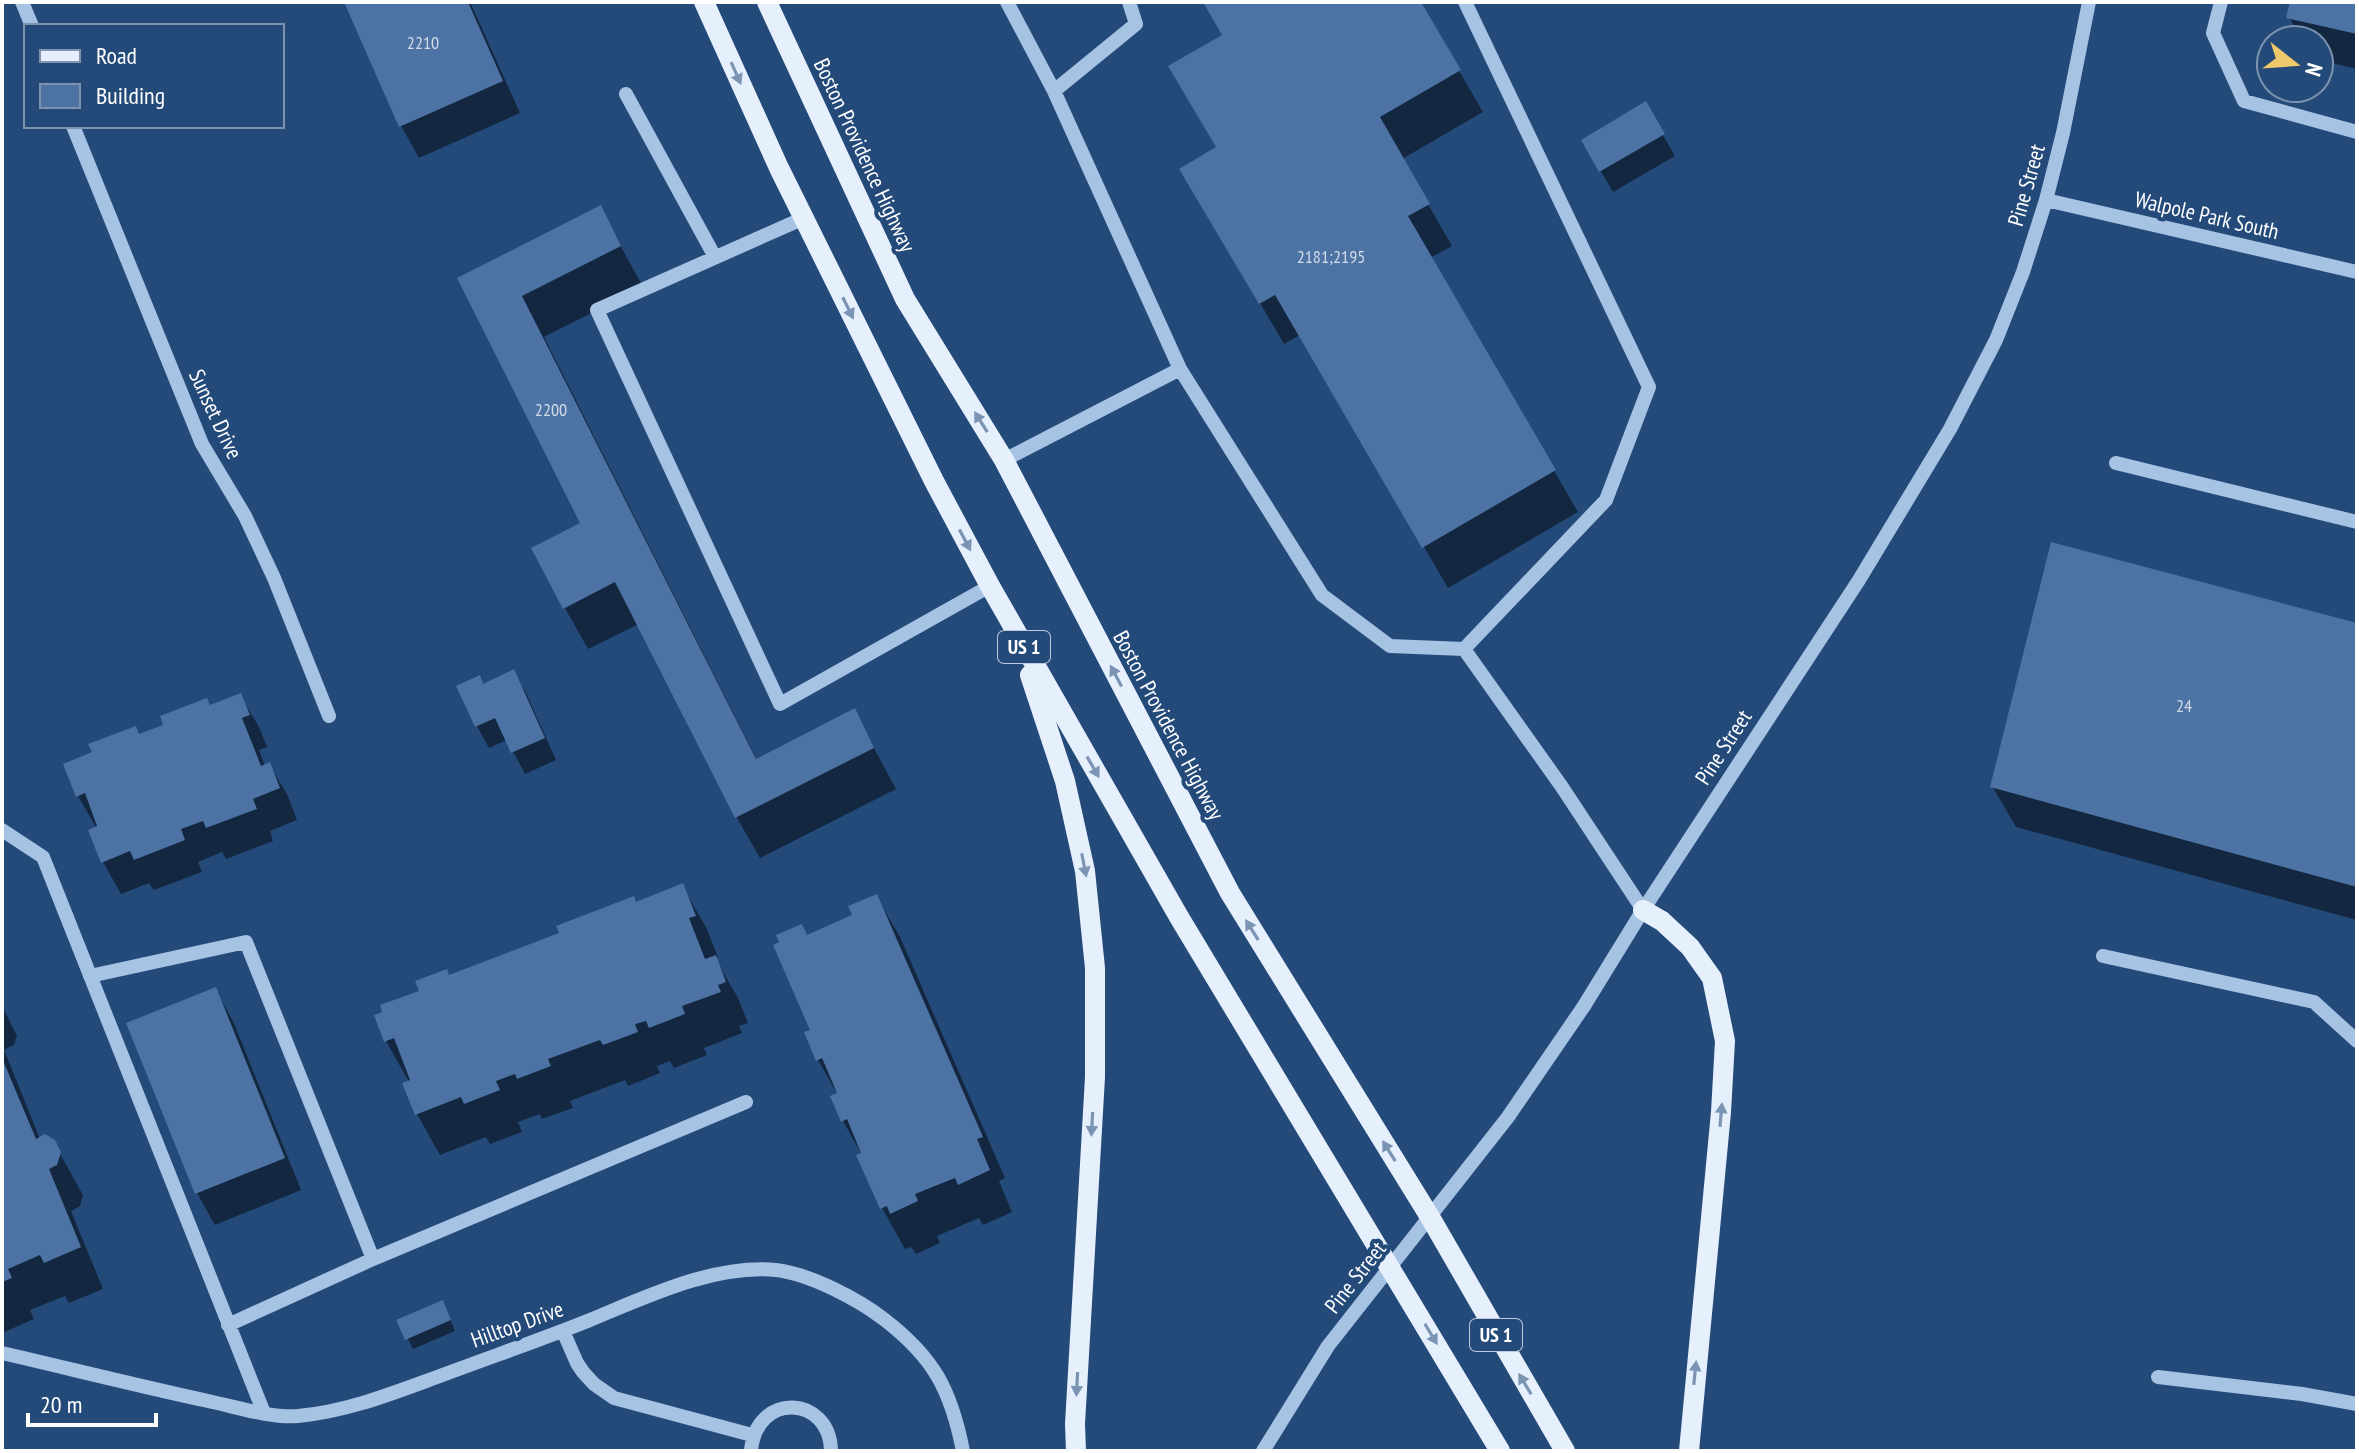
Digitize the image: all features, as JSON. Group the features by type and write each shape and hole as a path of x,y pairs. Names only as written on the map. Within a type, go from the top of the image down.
{"main road":[{"name":"US 1","path":"704,2 804,218 934,481 990,586 1186,930 1500,1451"},
{"name":"Boston Providence Highway","path":"767,2 905,299 1004,460 1230,893 1430,1217 1565,1451"},
{"path":"1014,629 1065,781 1085,871 1095,968 1095,1077 1076,1451"},
{"path":"1643,910 1662,921 1690,947 1712,978 1725,1041 1689,1451"}],"street":[{"path":"22,2 31,24"},
{"path":"1007,2 1054,91 1180,369 1322,595 1390,646 1464,649 1606,500 1649,387 1465,2"},
{"path":"1054,91 1136,24 1129,2"},
{"name":"Pine Street","path":"1263,1451 1328,1346 1508,1117 1584,1006 1643,910 1859,580 1950,429 1996,340 2023,272 2063,133 2089,2"},
{"path":"2221,2 2213,33 2244,101 2357,132"},
{"path":"626,94 715,257"},
{"name":"Sunset Drive","path":"74,128 202,444 245,516 274,578 329,716"},
{"name":"Walpole Park South","path":"2046,200 2357,272"},
{"path":"804,218 597,310 780,704 990,586"},
{"path":"1004,460 1180,369"},
{"path":"2116,463 2357,522"},
{"path":"1464,649 1562,787 1643,910"},
{"path":"2,830 43,857 264,1413"},
{"path":"90,976 246,942 373,1259"},
{"path":"2103,956 2314,1002 2357,1041"},
{"path":"228,1325 373,1259 746,1102"},
{"name":"Hilltop Drive","path":"2,1353 264,1413 294,1416 335,1411 371,1402 563,1331 664,1289 728,1272 776,1270 827,1287 871,1309 911,1340 928,1360 952,1404 963,1451"},
{"path":"563,1331 583,1372 614,1398 752,1435"},
{"path":"2158,1377 2302,1394 2357,1404"},
{"path":"751,1451 752,1435 766,1415 779,1409 792,1408 805,1410 817,1417 826,1427 831,1451"},
{"path":"1484,1423 1488,1451"}],"building":[{"path":"344,2 468,2 503,81 399,127"},
{"path":"1203,2 1421,2 1461,70 1380,117 1430,204 1408,216 1556,470 1422,548 1275,295 1259,304 1179,169 1216,147 1168,66 1222,35"},
{"path":"2290,2 2357,2 2357,34 2335,29 2335,24 2313,24 2286,18"},
{"path":"1646,101 1665,134 1599,172 1581,140"},
{"path":"601,205 621,246 522,296 756,759 855,708 874,748 735,818 615,582 563,609 531,548 580,523 457,278"},
{"path":"2051,542 2357,623 2357,887 1990,787"},
{"path":"514,669 545,738 511,753 495,718 475,727 456,686 480,675 483,684"},
{"path":"241,693 250,715 242,718 261,766 270,762 280,788 253,799 257,809 206,828 203,821 181,829 185,840 134,860 130,851 101,863 88,830 97,826 85,793 76,797 63,764 92,752 88,744 136,726 139,734 163,725 160,716 207,698 210,705"},
{"path":"683,883 696,916 689,918 705,959 716,955 726,982 718,985 721,992 682,1006 685,1014 649,1028 646,1021 635,1024 638,1032 603,1045 600,1040 548,1059 551,1066 517,1079 515,1074 496,1081 500,1090 464,1104 461,1097 415,1115 402,1083 410,1080 394,1038 384,1042 374,1015 382,1012 380,1005 419,991 415,981 447,969 449,975 559,933 556,926 634,896 636,902"},
{"path":"877,894 983,1137 977,1139 990,1170 958,1185 955,1178 915,1194 918,1201 890,1214 887,1206 880,1209 856,1155 861,1153 847,1119 841,1122 830,1096 837,1093 822,1058 816,1061 804,1032 810,1030 773,945 779,942 776,935 802,924 807,935 852,915 848,906"},
{"path":"216,987 285,1158 195,1194 126,1023"},
{"path":"2,1058 36,1139 45,1134 55,1140 61,1152 57,1165 49,1169 81,1247 44,1263 40,1255 8,1269 12,1278 2,1282"},
{"path":"443,1300 451,1320 405,1340 396,1320"}]}
